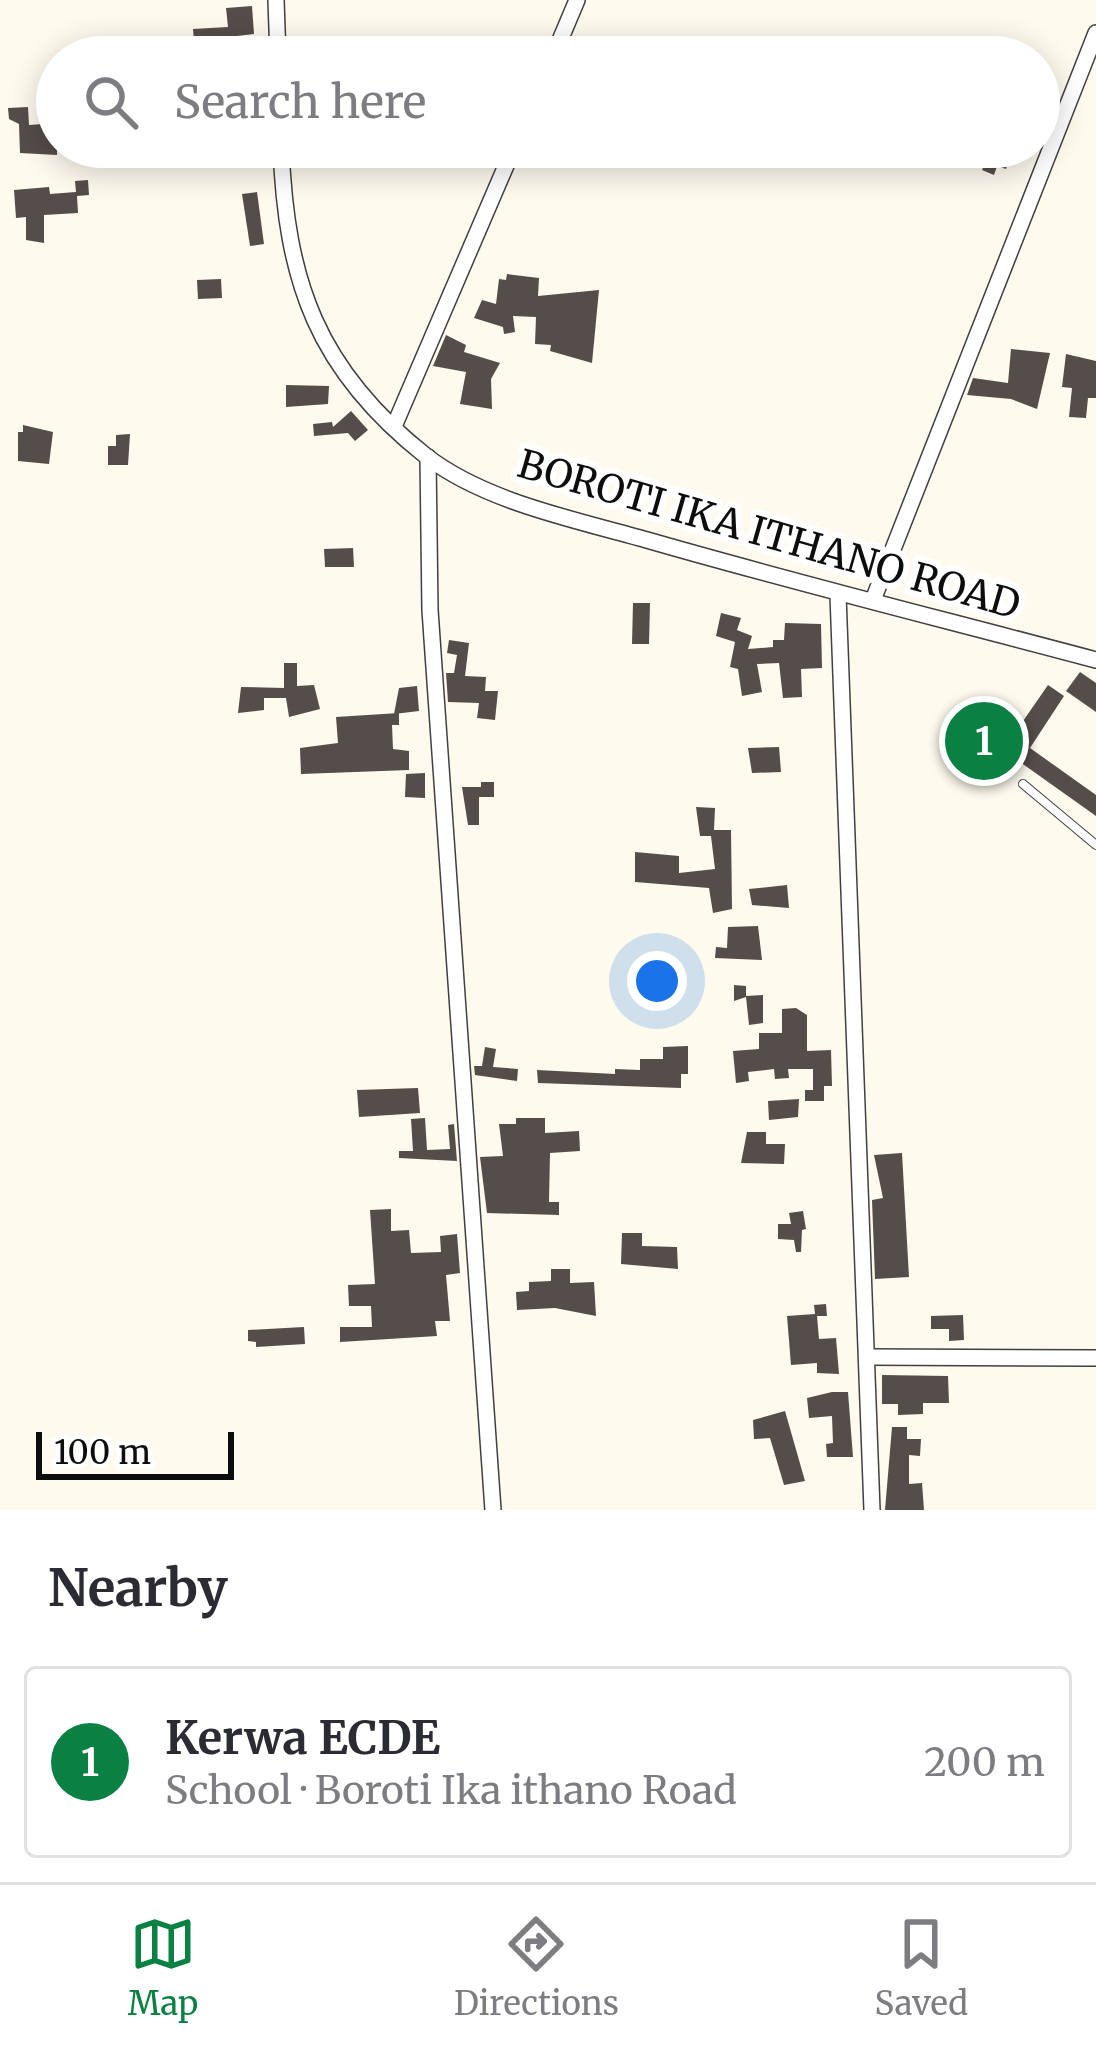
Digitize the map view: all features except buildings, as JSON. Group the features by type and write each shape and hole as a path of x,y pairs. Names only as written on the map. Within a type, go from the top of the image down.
{"street":[{"path":"276,0 277,36"},
{"path":"562,36 577,0"},
{"path":"1060,125 1096,33"},
{"name":"BOROTI IKA ITHANO ROAD","path":"284,168 299,291 352,381 428,457 483,487 585,522 838,595 873,600 1096,660"},
{"path":"395,424 505,168"},
{"path":"873,600 1043,168"},
{"path":"428,457 430,610 494,1510"},
{"path":"838,595 872,1510"},
{"path":"868,1357 1096,1358"}],"lane":[{"path":"1023,784 1096,845"}],"place":[{"name":"Kerwa ECDE","path":"984,741"}]}
